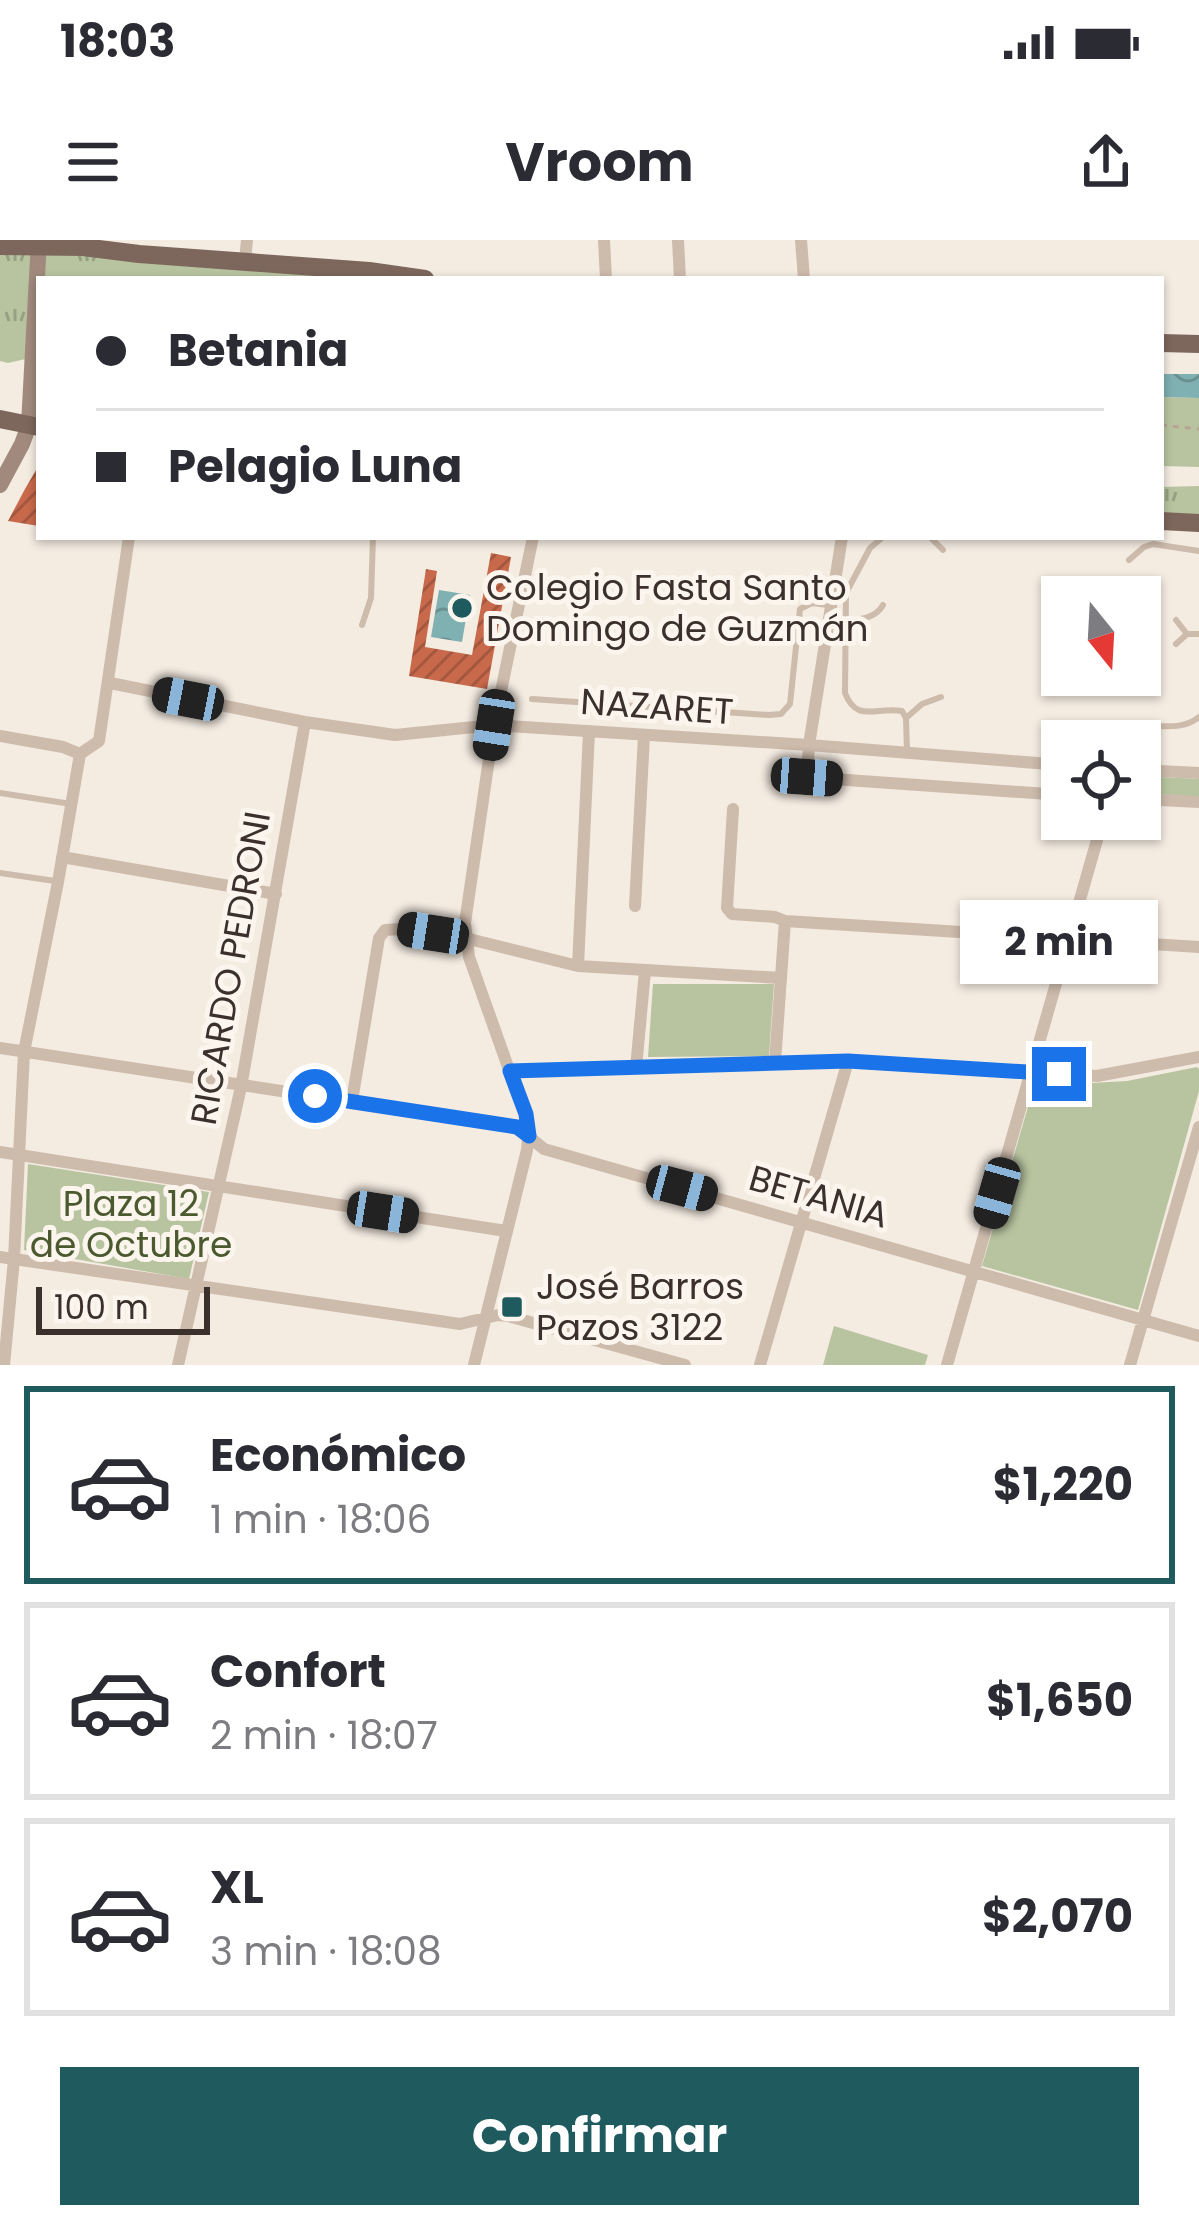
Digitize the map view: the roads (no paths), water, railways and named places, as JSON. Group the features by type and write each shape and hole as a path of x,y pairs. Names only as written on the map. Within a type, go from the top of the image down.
{"main road":[{"path":"45,276 48,242"},
{"path":"10,244 48,242 402,276"},
{"path":"1164,344 1199,344"},
{"path":"0,485 33,423 36,387"},
{"path":"0,419 33,423"},
{"path":"1164,521 1199,524"}],"street":[{"path":"245,261 247,240"},
{"path":"604,240 606,276"},
{"path":"678,240 680,276"},
{"path":"801,240 804,276"},
{"path":"4,1365 7,1258 24,1052 80,754 99,741 129,540"},
{"path":"474,1365 529,1136 526,1114 469,957 465,922 494,725 532,540"},
{"path":"807,777 842,540"},
{"name":"NAZARET","path":"110,683 395,735 494,725 1041,764"},
{"name":"RICARDO PEDRONI","path":"178,1365 241,1087 305,722"},
{"path":"578,966 589,732"},
{"path":"0,736 80,754"},
{"path":"635,906 644,736"},
{"path":"1161,771 1199,772"},
{"path":"776,775 1041,793"},
{"path":"1161,800 1199,802"},
{"path":"733,809 729,912 784,921 1199,947"},
{"path":"947,1365 1097,840"},
{"path":"62,856 276,894"},
{"path":"775,1062 784,921"},
{"path":"352,1101 379,938 386,930 465,938 578,966 781,978"},
{"path":"636,1068 645,971"},
{"name":"BETANIA","path":"0,1048 517,1127 544,1149 1199,1336"},
{"path":"510,1071 848,1061 1097,1076 1199,1057"},
{"path":"760,1365 848,1061"},
{"path":"1130,1365 1199,1127"},
{"path":"0,1152 506,1231"},
{"path":"7,1258 460,1324 508,1316 685,1365"}],"lane":[{"path":"362,625 370,598 373,540"},
{"path":"880,540 870,548 851,581 844,604 845,693 860,712 902,711 907,754"},
{"path":"933,540 943,550"},
{"path":"1129,560 1153,544 1199,551"},
{"path":"532,699 781,714 790,704 800,609 812,603 832,605"},
{"path":"844,621 869,617 884,605"},
{"path":"869,617 881,623"},
{"path":"1177,620 1187,634"},
{"path":"1175,644 1187,634 1199,634"},
{"path":"906,718 922,704 941,697"},
{"path":"1161,727 1182,727 1199,717"},
{"path":"0,793 71,804"},
{"path":"0,872 58,881"}],"water":[{"path":"1164,374 1199,374 1199,398 1164,397"},
{"path":"439,590 470,595 462,642 431,637"}],"place":[{"name":"Colegio Fasta Santo Domingo de Guzmán","path":"462,608"},
{"name":"José Barros Pazos 3122","path":"512,1307"}],"park label":[{"name":"Plaza 12 de Octubre","path":"131,1224"}]}
